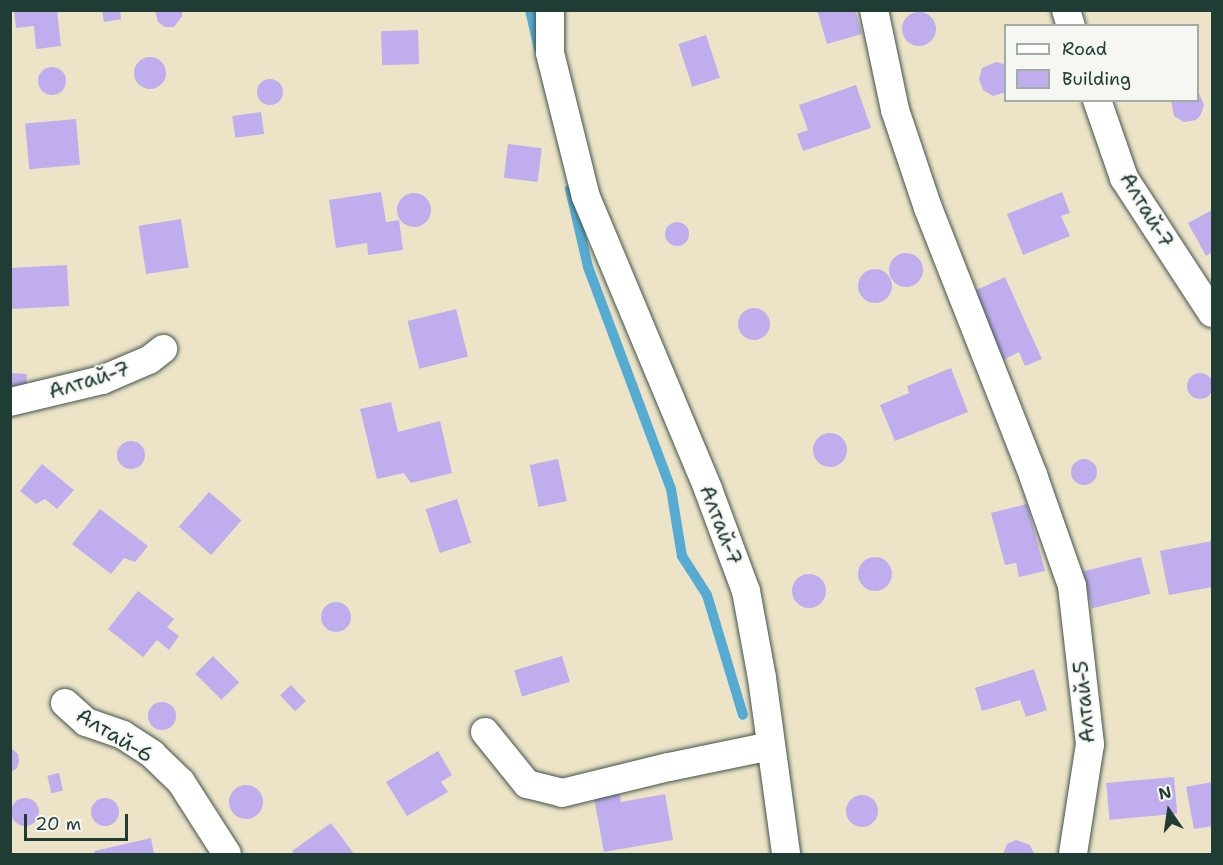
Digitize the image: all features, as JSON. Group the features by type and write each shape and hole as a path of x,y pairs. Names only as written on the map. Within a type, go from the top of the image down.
{"street":[{"name":"Алтай-7","path":"550,10 550,53 586,197 708,489 746,591 771,746"},
{"name":"Алтай-5","path":"874,10 895,110 928,208 1033,475 1072,586 1090,744 1073,855"},
{"name":"Алтай-7","path":"1098,102 1124,178 1212,313"},
{"name":"Алтай-7","path":"10,402 102,380 149,360 163,349"},
{"name":"Алтай-6","path":"65,703 86,722 123,735 152,754 181,782 227,855"},
{"path":"485,732 526,784 562,793 669,766 771,746 786,855"}],"building":[{"path":"14,10 57,10 61,46 36,49 34,26 16,28"},
{"path":"102,10 120,10 121,19 104,22"},
{"path":"155,10 182,10 182,16 174,27 165,27 158,22"},
{"path":"817,10 855,10 862,34 827,44"},
{"path":"919,12 931,17 936,29 931,41 919,46 907,41 902,29 907,17"},
{"path":"418,30 419,64 382,65 381,31"},
{"path":"706,35 720,78 692,87 678,44"},
{"path":"150,57 161,62 166,73 161,84 150,89 139,84 134,73 139,62"},
{"path":"996,62 1004,64 1004,93 993,96 983,90 979,79 982,68"},
{"path":"52,67 62,71 66,81 62,91 52,95 42,91 38,81 42,71"},
{"path":"270,79 279,83 283,92 279,101 270,105 261,101 257,92 261,83"},
{"path":"856,85 871,128 803,151 797,134 808,130 799,105"},
{"path":"1199,93 1204,105 1196,120 1184,122 1174,116 1171,102 1199,102"},
{"path":"261,112 264,134 235,138 232,116"},
{"path":"76,119 80,165 29,169 25,123"},
{"path":"508,144 542,148 538,182 504,178"},
{"path":"381,192 386,222 399,220 403,250 368,255 367,243 336,248 329,200"},
{"path":"1062,192 1070,213 1061,216 1070,236 1023,255 1007,214"},
{"path":"414,193 426,198 431,210 426,222 414,227 402,222 397,210 402,198"},
{"path":"1212,210 1212,252 1206,256 1188,223"},
{"path":"181,219 189,267 146,274 139,226"},
{"path":"677,222 686,225 689,234 686,243 677,246 668,243 665,234 668,225"},
{"path":"906,253 918,258 923,270 918,282 906,287 894,282 889,270 894,258"},
{"path":"67,265 69,306 12,309 10,268"},
{"path":"875,269 887,274 892,286 887,298 875,303 863,298 858,286 863,274"},
{"path":"1005,277 1042,359 1025,366 1019,352 1003,360 972,292"},
{"path":"754,308 766,312 770,324 766,336 754,340 742,336 738,324 742,312"},
{"path":"456,309 468,357 419,369 407,321"},
{"path":"951,368 968,412 895,441 880,405 909,393 907,386"},
{"path":"11,373 27,374 26,390 10,389"},
{"path":"1200,373 1209,377 1213,386 1209,395 1200,399 1191,395 1187,386 1191,377"},
{"path":"391,402 398,432 440,421 452,473 411,483 404,473 377,479 360,409"},
{"path":"830,433 842,438 847,450 842,462 830,467 818,462 813,450 818,438"},
{"path":"131,441 141,445 145,455 141,465 131,469 121,465 117,455 121,445"},
{"path":"558,459 567,501 539,507 530,465"},
{"path":"1084,459 1093,463 1097,472 1093,481 1084,485 1075,481 1071,472 1075,463"},
{"path":"42,464 74,490 57,509 45,499 36,504 20,491"},
{"path":"209,492 241,520 211,555 179,527"},
{"path":"457,499 471,543 440,553 426,509"},
{"path":"1027,504 1045,571 1019,577 1016,563 1005,565 991,513"},
{"path":"100,509 148,546 135,562 124,558 111,574 72,544"},
{"path":"1212,541 1212,587 1169,595 1160,551"},
{"path":"875,557 887,562 892,574 887,586 875,591 863,586 858,574 863,562"},
{"path":"1141,557 1150,594 1092,608 1083,572"},
{"path":"809,574 821,579 826,591 821,603 809,608 797,603 792,591 797,579"},
{"path":"138,591 174,619 167,627 179,636 169,650 157,640 143,657 108,629"},
{"path":"336,602 347,606 351,617 347,628 336,632 325,628 321,617 325,606"},
{"path":"213,656 239,682 221,700 195,674"},
{"path":"562,656 570,682 522,696 514,671"},
{"path":"1034,669 1047,710 1026,717 1020,700 982,711 975,688"},
{"path":"291,685 306,701 295,711 280,695"},
{"path":"162,702 172,706 176,716 172,726 162,730 152,726 148,716 152,706"},
{"path":"10,747 18,754 19,761 17,768 10,773"},
{"path":"438,751 452,775 441,782 448,792 407,816 386,782"},
{"path":"59,773 63,791 51,793 47,776"},
{"path":"1174,777 1177,814 1109,820 1106,783"},
{"path":"1212,782 1212,826 1194,829 1186,787"},
{"path":"246,785 258,790 263,802 258,814 246,819 234,814 229,802 234,790"},
{"path":"619,789 621,802 665,794 673,840 604,852 593,793"},
{"path":"862,795 873,800 878,811 873,822 862,827 851,822 846,811 851,800"},
{"path":"25,798 35,802 39,812 35,822 25,826 15,822 11,812 15,802"},
{"path":"105,798 115,802 119,812 115,822 105,826 95,822 91,812 95,802"},
{"path":"331,823 354,854 295,854 292,851"},
{"path":"151,838 154,854 95,854 94,851"},
{"path":"1016,840 1030,845 1034,854 1003,854 1007,844"}],"waterway":[{"path":"530,10 539,48"},
{"path":"570,189 588,267 671,489 682,556 707,595 743,715"}]}
